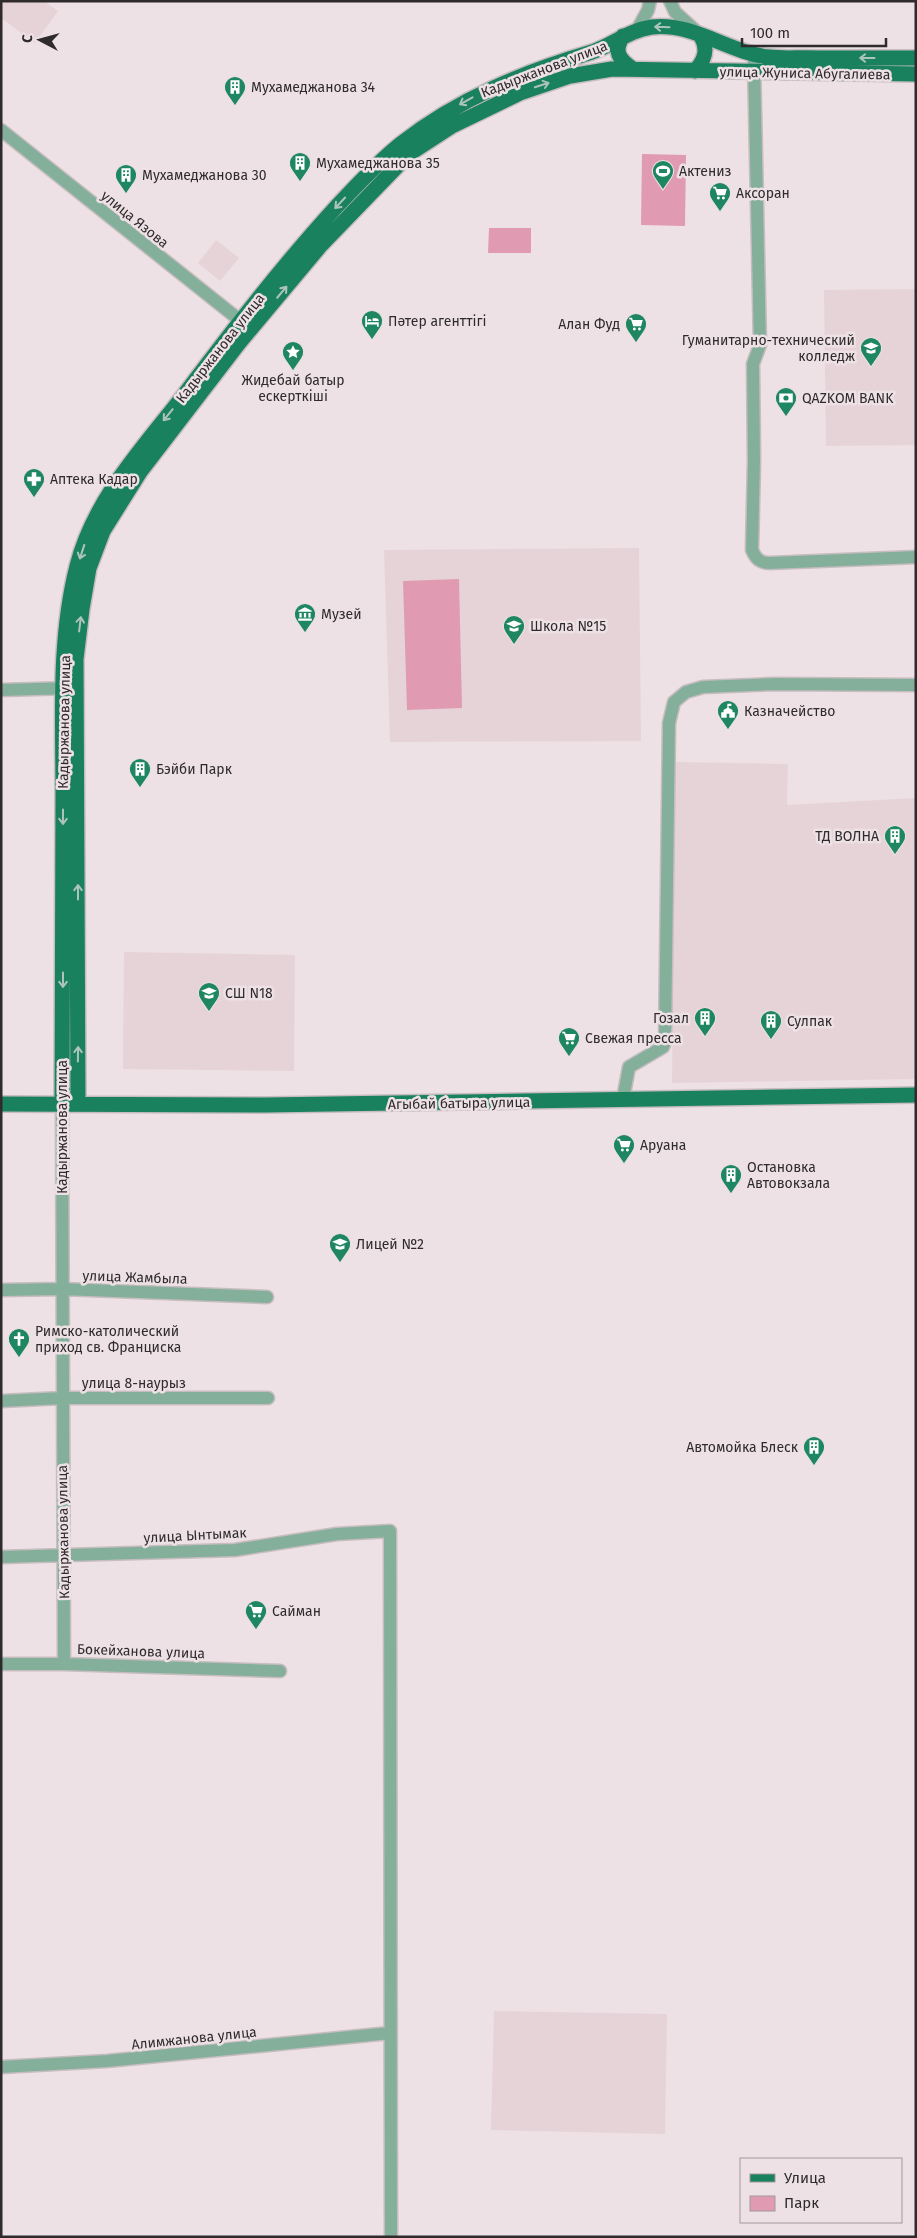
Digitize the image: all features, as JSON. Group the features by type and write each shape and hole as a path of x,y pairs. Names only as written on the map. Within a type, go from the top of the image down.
{"main road":[{"name":"улица Жуниса Абугалиева","path":"630,33 661,26 682,29 732,48 767,57 916,58"},
{"path":"630,33 618,44 618,56 633,69"},
{"name":"Кадыржанова улица","path":"246,325 317,228 365,177 402,143 454,107 490,88 567,59 602,49 630,33"},
{"path":"695,71 706,55 705,43 700,35"},
{"name":"Кадыржанова улица","path":"62,1103 70,607 77,566 90,526 128,466 246,325 409,154 452,126 520,93 570,76 612,69 695,71"},
{"name":"улица Жуниса Абугалиева","path":"695,71 916,74"},
{"name":"Кадыржанова улица","path":"69,688 78,812 78,1103"},
{"name":"Агыбай батыра улица","path":"1,1104 275,1105 916,1095"}],"street":[{"path":"630,33 648,10 650,1"},
{"path":"670,1 675,12 700,35"},
{"path":"754,54 760,345 753,364 754,460 752,550 756,558 763,563 770,564 916,557"},
{"name":"улица Язова","path":"1,130 246,325"},
{"path":"623,1099 629,1067 663,1047 666,1042 669,723 674,702 686,692 703,688 774,684 916,685"},
{"path":"1,690 69,688"},
{"name":"Кадыржанова улица","path":"62,1103 62,1556 64,1664"},
{"name":"улица Жамбыла","path":"1,1290 62,1289 267,1297"},
{"name":"улица 8-наурыз","path":"1,1401 62,1398 268,1398"},
{"name":"улица Ынтымак","path":"1,1557 235,1550 337,1534 390,1531 392,1673 390,2033"},
{"name":"Бокейханова улица","path":"1,1664 64,1664 280,1671"},
{"path":"390,2033 391,2237"},
{"name":"Алимжанова улица","path":"1,2068 106,2061 390,2033"}],"shaded area":[{"path":"1,1 44,1 58,11 35,43 1,18"},
{"path":"216,240 239,258 220,281 198,263"},
{"name":"Гуманитарно-технический колледж","path":"916,289 916,445 826,446 824,290"},
{"name":"Школа №15","path":"639,548 641,741 390,742 384,550"},
{"path":"675,762 788,764 787,805 916,798 916,1079 672,1083"},
{"name":"СШ N18","path":"124,952 295,955 294,1071 123,1069"},
{"path":"494,2011 667,2014 665,2134 491,2130"}],"green space":[{"name":"Актениз","path":"642,154 686,155 685,226 641,225"},
{"path":"489,228 531,228 531,253 488,253"},
{"path":"459,579 462,708 407,710 403,581"}],"place":[{"name":"Мухамеджанова 34","path":"235,106"},
{"name":"Мухамеджанова 35","path":"300,182"},
{"name":"Актениз","path":"663,190"},
{"name":"Мухамеджанова 30","path":"126,194"},
{"name":"Аксоран","path":"720,212"},
{"name":"Пәтер агенттігі","path":"372,340"},
{"name":"Алан Фуд","path":"636,343"},
{"name":"Гуманитарно-технический колледж","path":"871,367"},
{"name":"Жидебай батыр ескерткіші","path":"293,371"},
{"name":"QAZKOM BANK","path":"786,417"},
{"name":"Аптека Кадар","path":"34,498"},
{"name":"Музей","path":"305,633"},
{"name":"Школа №15","path":"514,645"},
{"name":"Казначейство","path":"728,730"},
{"name":"Бэйби Парк","path":"140,788"},
{"name":"ТД ВОЛНА","path":"895,855"},
{"name":"СШ N18","path":"209,1012"},
{"name":"Гозал","path":"705,1037"},
{"name":"Сулпак","path":"771,1040"},
{"name":"Свежая пресса","path":"569,1057"},
{"name":"Аруана","path":"624,1164"},
{"name":"Остановка Автовокзала","path":"731,1194"},
{"name":"Лицей №2","path":"340,1263"},
{"name":"Римско-католический приход св. Франциска","path":"19,1358"},
{"name":"Автомойка Блеск","path":"814,1466"},
{"name":"Сайман","path":"256,1630"}]}
